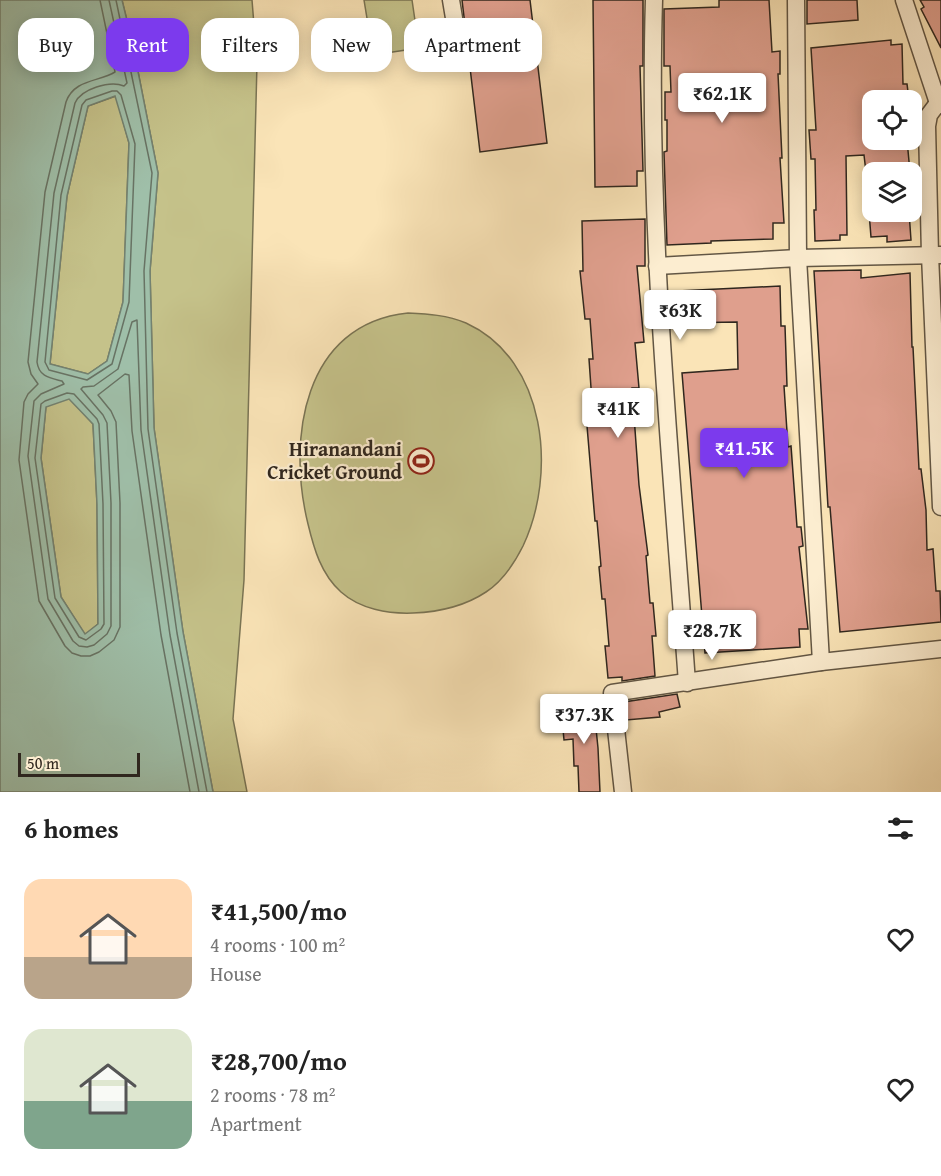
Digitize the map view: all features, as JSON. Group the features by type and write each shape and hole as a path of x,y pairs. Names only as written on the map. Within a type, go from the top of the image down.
{"street":[{"path":"451,0 454,18"},
{"path":"654,0 651,83 657,266 687,683"},
{"path":"796,0 798,258 821,662"},
{"path":"904,0 939,104 929,116 927,126 935,255 941,507"},
{"path":"657,266 798,258 935,255"},
{"path":"622,792 612,693 821,662 941,649"}],"shaded area":[{"path":"122,0 252,0 253,18 201,18 201,72 257,72 244,580 233,719 247,792 213,792 183,632 154,428 150,271 158,173 138,72 189,72 189,18 126,18"},
{"path":"364,0 412,0 415,18 404,18 404,50 392,52 392,18 367,18"},
{"path":"116,96 129,143 123,302 107,361 88,374 50,364 67,196 88,106"},
{"name":"Hiranandani Cricket Ground","path":"408,313 437,315 459,320 493,340 514,363 529,391 538,421 541,454 540,486 534,517 523,546 512,566 492,588 478,597 460,605 413,613 384,611 357,603 341,592 328,577 316,552 308,524 302,491 300,457 303,423 311,391 325,362 345,339 373,322"},
{"path":"69,398 93,424 97,504 98,624 85,635 61,597 41,458 46,406"}],"water":[{"path":"0,0 122,0 126,18 106,18 106,72 138,72 158,173 150,271 154,428 183,632 213,792 0,792","holes":["115,96 129,143 123,302 107,361 88,374 50,364 67,196 88,106","69,399 93,424 97,504 98,624 85,634 61,597 41,458 46,407"]}],"building":[{"path":"462,0 530,0 532,18 464,18"},
{"path":"593,0 643,0 643,66 640,66 643,171 637,171 637,186 595,187"},
{"path":"719,0 769,0 772,52 780,51 780,74 778,74 784,223 773,223 773,239 667,245 665,92 671,92 670,66 664,66 664,9 719,7"},
{"path":"807,0 857,0 858,20 807,24"},
{"path":"920,0 941,0 941,48 921,9 924,7"},
{"path":"891,40 891,45 902,44 903,84 907,84 908,90 862,90 862,150 908,150 909,162 865,162 864,155 846,156 847,235 840,235 840,240 815,241 815,159 811,159 809,130 816,130 811,48"},
{"path":"471,72 539,72 547,143 480,152"},
{"path":"645,219 645,266 637,266 644,342 635,343 639,388 632,388 639,485 648,555 646,556 650,603 653,603 656,636 652,636 655,676 622,681 622,677 608,678 605,646 609,646 605,599 602,599 599,567 601,566 585,402 592,402 589,359 593,359 590,319 585,319 580,271 583,271 582,221"},
{"path":"870,222 910,222 911,240 887,242 887,236 871,237"},
{"path":"861,270 861,278 910,273 919,469 921,469 926,510 927,550 933,549 936,591 940,591 941,622 840,632 830,507 828,507 814,271"},
{"path":"780,286 781,326 785,326 787,386 784,386 788,447 791,446 797,527 801,527 803,546 799,547 808,629 799,629 800,647 705,653 682,373 738,369 737,322 679,323 678,291"},
{"path":"677,694 680,707 659,712 660,717 626,720 624,702"},
{"path":"593,699 600,792 579,792 578,766 574,766 573,739 564,740 562,719 576,718 574,701"}],"place":[{"name":"Hiranandani Cricket Ground","path":"421,461"}]}
